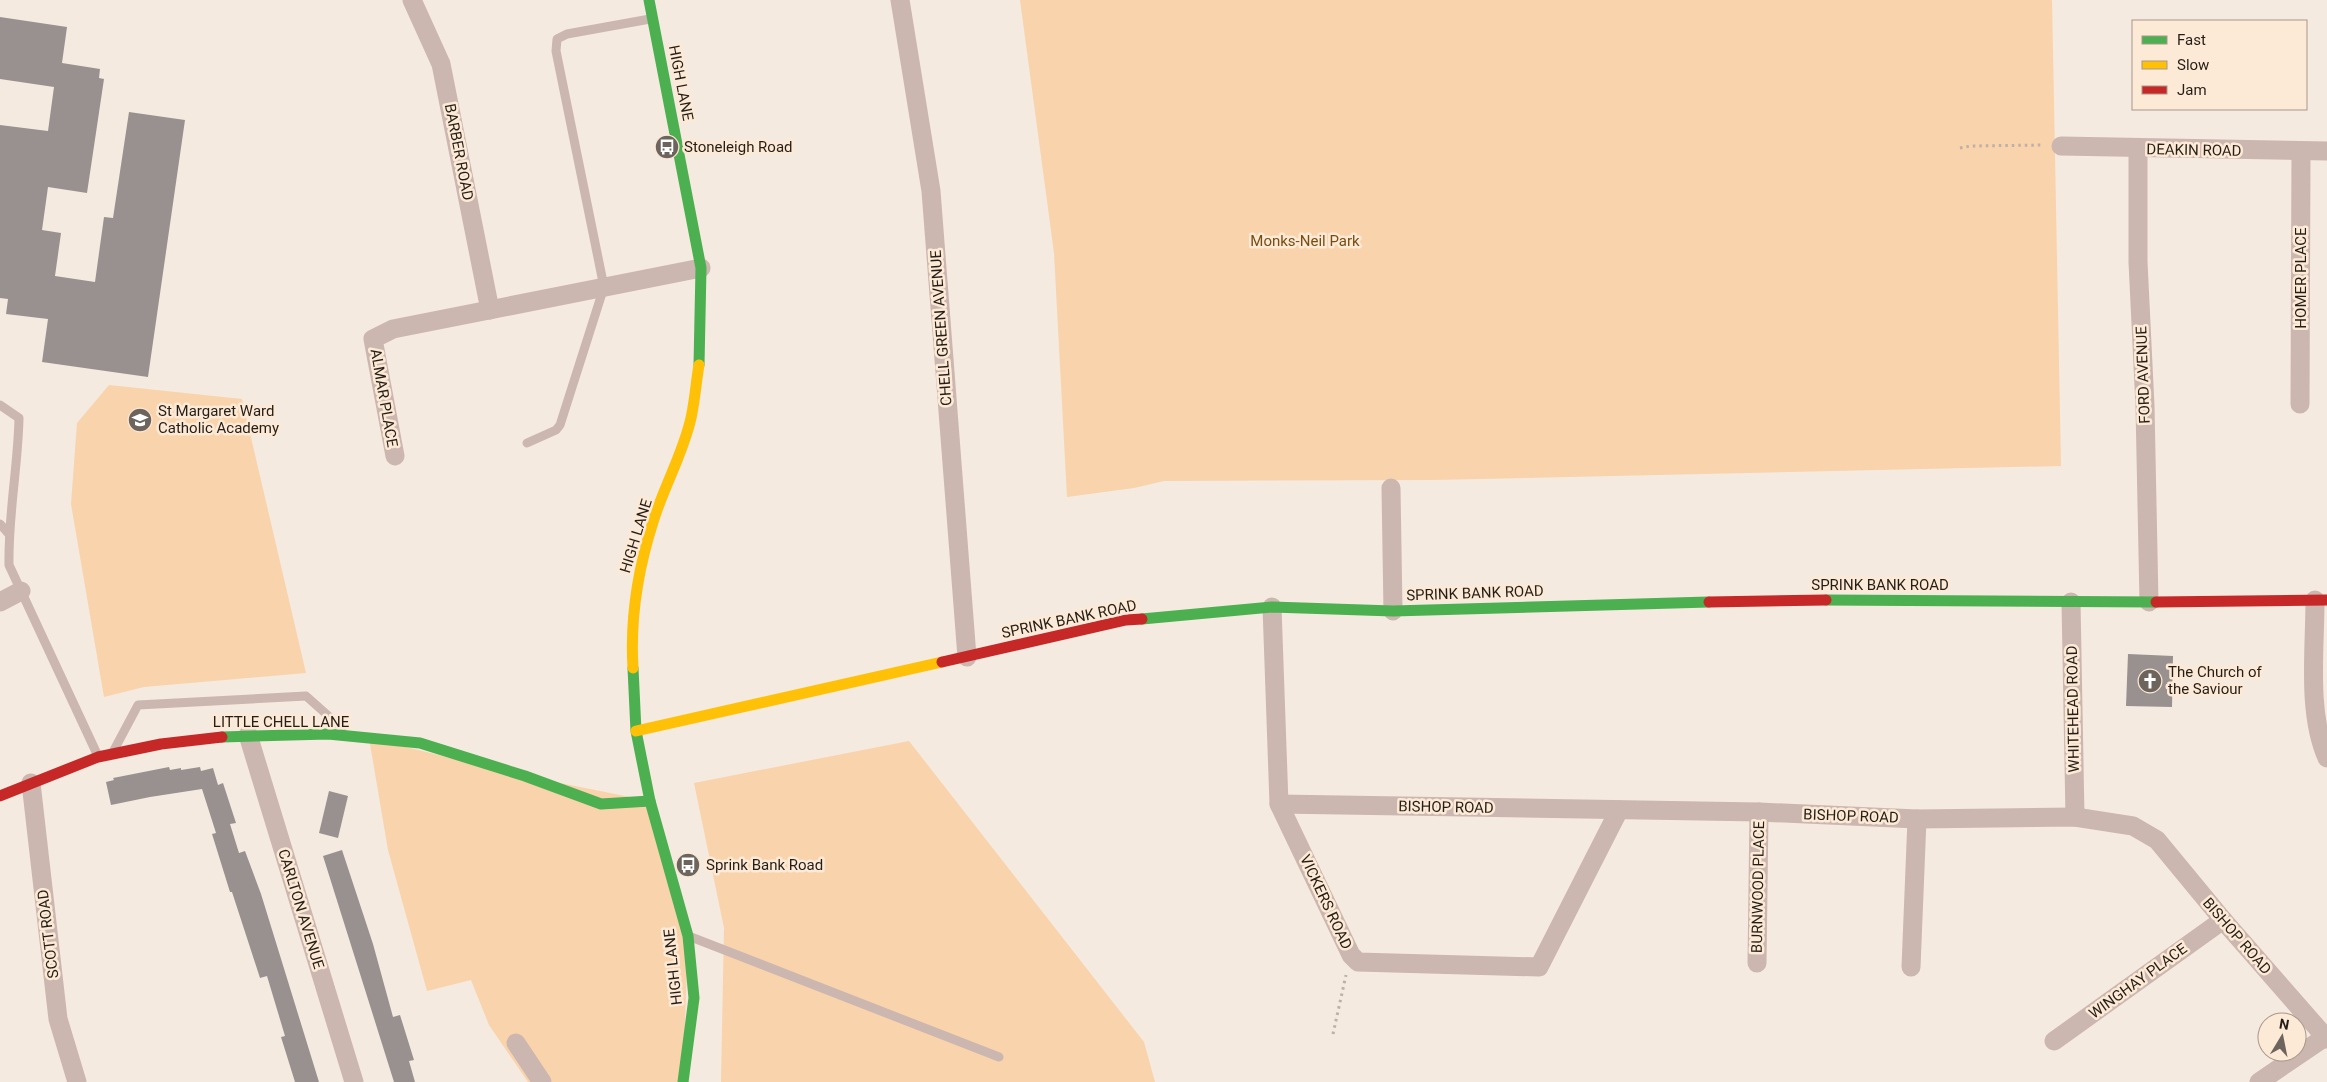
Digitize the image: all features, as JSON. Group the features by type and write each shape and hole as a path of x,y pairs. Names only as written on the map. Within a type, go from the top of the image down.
{"street":[{"name":"BARBER ROAD","path":"412,0 441,64 490,310"},
{"name":"HIGH LANE","path":"649,0 701,268 699,363 691,418 681,451 654,521 642,563 635,595 631,632 636,731 650,801 688,936 694,998 683,1082"},
{"name":"CHELL GREEN AVENUE","path":"900,0 931,191 967,657"},
{"name":"DEAKIN ROAD","path":"2061,146 2327,151"},
{"name":"FORD AVENUE","path":"2138,148 2138,262 2145,406 2149,602"},
{"name":"HOMER PLACE","path":"2300,404 2301,152"},
{"path":"490,310 701,268"},
{"name":"ALMAR PLACE","path":"395,456 373,339 392,329 490,310"},
{"path":"1391,488 1393,611"},
{"path":"0,602 21,591"},
{"name":"SPRINK BANK ROAD","path":"636,731 1126,620 1272,607 1393,611 1785,600 2071,602 2321,600"},
{"path":"2321,600 2314,718 2321,745 2327,758"},
{"name":"WHITEHEAD ROAD","path":"2071,602 2074,817"},
{"name":"VICKERS ROAD","path":"1272,607 1279,804 1351,955 1358,962 1539,967 1619,810"},
{"name":"LITTLE CHELL LANE","path":"0,796 98,757 112,754 203,738 328,734 420,742 525,776 601,804 650,801"},
{"name":"CARLTON AVENUE","path":"248,736 354,1082"},
{"name":"SCOTT ROAD","path":"31,783 58,1019 77,1082"},
{"name":"BISHOP ROAD","path":"1279,804 1759,812 1917,818 2074,817 2133,826 2157,840 2223,920 2326,1038"},
{"name":"BURNWOOD PLACE","path":"1756,963 1759,812"},
{"path":"1911,967 1917,818"},
{"name":"WINGHAY PLACE","path":"2054,1041 2223,920"},
{"path":"2258,1082 2326,1038"},
{"path":"516,1043 542,1082"}],"lane":[{"path":"527,443 556,430 560,425 604,287 556,44 561,35 653,19"},
{"path":"0,405 20,418 19,454 8,533 9,565 98,757"},
{"path":"0,524 8,533"},
{"path":"112,754 138,705 306,696 351,736"},
{"path":"688,936 999,1057"}],"path":[{"path":"1960,148 1970,146 2061,146"},
{"path":"1333,1034 1351,955"}],"green space":[{"name":"Monks-Neil Park","path":"1020,0 2052,0 2061,466 1433,480 1164,481 1134,488 1067,497 1054,253"},
{"path":"109,385 242,399 306,673 144,687 104,697 71,504 77,423"},
{"path":"369,738 525,776 650,801 688,936 683,1082 528,1082 489,1025 471,980 427,991 388,850"},
{"path":"909,741 1144,1042 1155,1082 721,1082 724,928 694,783"}],"building":[{"path":"0,17 67,27 62,63 100,69 99,78 104,79 87,193 48,187 42,230 61,233 55,276 95,282 104,217 113,218 129,112 185,120 148,377 42,362 48,319 6,314 8,299 0,298 0,125 48,131 54,87 0,79"},
{"name":"The Church of the Saviour","path":"2128,654 2173,656 2172,707 2126,706"},
{"path":"169,767 170,770 181,768 181,770 200,767 201,771 213,768 218,785 223,783 236,823 230,824 239,853 245,851 261,894 319,1082 295,1082 281,1037 285,1036 267,976 260,978 232,892 230,892 212,834 216,833 202,789 111,805 106,782 114,780 113,778"},
{"path":"329,791 348,796 338,838 319,833"},
{"path":"342,850 373,944 393,1017 400,1015 414,1060 409,1061 415,1082 394,1082 323,856"}],"traffic: fast":[{"path":"649,0 701,268 699,365"},
{"path":"1826,600 2156,602"},
{"path":"1142,619 1272,607 1393,611 1709,602"},
{"path":"633,668 636,731 650,801 688,936 694,998 683,1082"},
{"path":"222,737 328,734 420,743 525,776 601,804 650,801"}],"traffic: slow":[{"path":"633,668 634,613 639,576 657,509 688,431 699,365"},
{"path":"636,731 942,662"}],"traffic: jam":[{"path":"1709,602 1826,600"},
{"path":"2156,602 2327,600"},
{"path":"942,662 1126,620 1142,619"},
{"path":"0,796 98,757 161,744 222,737"}],"place":[{"name":"Stoneleigh Road","path":"667,147"},
{"name":"St Margaret Ward Catholic Academy","path":"140,420"},
{"name":"The Church of the Saviour","path":"2150,681"},
{"name":"Sprink Bank Road","path":"688,865"}]}
